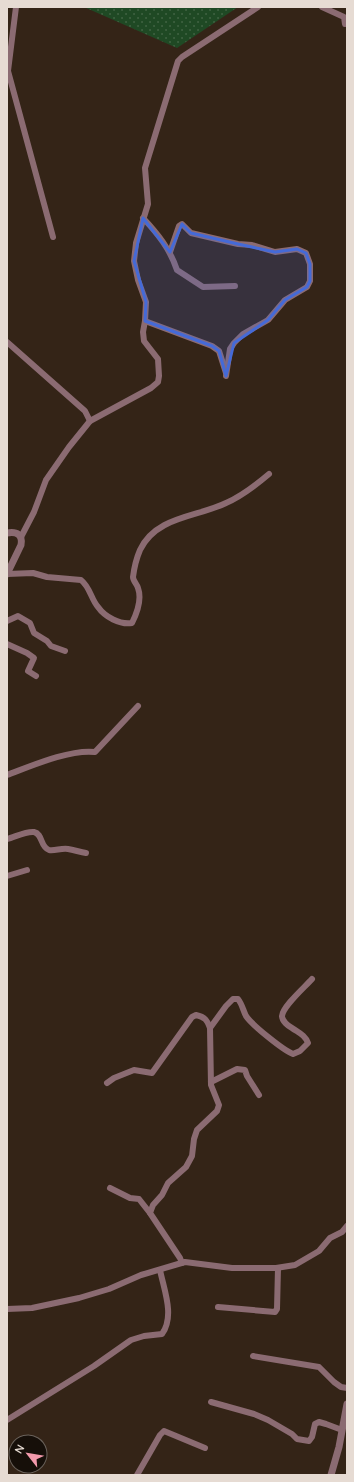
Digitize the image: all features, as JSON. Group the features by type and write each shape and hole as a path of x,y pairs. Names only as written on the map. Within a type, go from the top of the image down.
{"street":[{"path":"16,7 8,71 53,236"},
{"path":"258,7 178,61 145,168 148,204 136,243 134,261 138,280 146,302 143,332 144,341 158,359 158,382 151,388 90,421 69,447 46,480 34,512 21,537 21,545 7,574 33,573 47,577 81,580 85,583 98,608 110,618 124,624 132,623 140,599 138,588 133,578 141,550 151,535 166,524 192,514 226,504 247,491 269,474"},
{"path":"322,7 344,17 345,24"},
{"path":"143,218 159,236 170,252 177,270 203,286 235,286"},
{"path":"145,321 212,346 219,351 226,376 230,349 234,343 243,334 268,320 285,300 307,287 310,281 310,264 306,253 302,251 297,249 275,252 252,245 238,244 191,233 182,224 179,226 170,252"},
{"path":"7,342 85,411 90,421"},
{"path":"7,533 15,532 21,537"},
{"path":"7,621 18,616 24,619 30,623 34,633 47,641 51,646 65,651"},
{"path":"7,644 27,653 34,658 28,671 36,676"},
{"path":"7,775 47,760 87,751 95,752 138,706"},
{"path":"7,839 36,832 39,835 42,845 47,849 67,849 86,853"},
{"path":"7,876 27,870"},
{"path":"210,1028 226,1006 233,999 238,999 247,1016 257,1027 286,1051 293,1054 300,1051 308,1043 306,1037 289,1026 283,1020 282,1015 285,1008 312,980"},
{"path":"107,1083 114,1078 134,1070 152,1073 192,1017 196,1015 206,1019 210,1028 210,1082 219,1105 217,1111 197,1130 194,1139 192,1156 186,1167 168,1183 162,1195 153,1205 150,1213"},
{"path":"210,1082 238,1069 245,1070 259,1095"},
{"path":"110,1188 130,1198 139,1199 150,1213 182,1263"},
{"path":"7,1309 32,1308 79,1298 109,1289 141,1275 185,1262 232,1268 278,1268 295,1264 307,1259 319,1251 330,1238 342,1232 347,1226"},
{"path":"218,1307 275,1312 277,1309 278,1268"},
{"path":"7,1420 94,1366 131,1340 144,1336 162,1334 166,1328 168,1310 160,1270"},
{"path":"253,1356 319,1367 334,1382 347,1388"},
{"path":"212,1402 254,1414 268,1420 292,1434 297,1439 304,1441 309,1441 312,1437 315,1424 319,1422 342,1430"},
{"path":"331,1475 339,1447 347,1404"},
{"path":"137,1475 160,1435 164,1431 205,1448"}],"highlighted area":[{"path":"143,218 170,252 182,224 191,233 238,244 275,252 297,249 306,253 310,264 310,281 307,287 285,300 268,320 234,343 226,376 219,351 212,346 145,321 146,302 134,261"}],"green space":[{"path":"84,7 238,7 177,48"}]}
